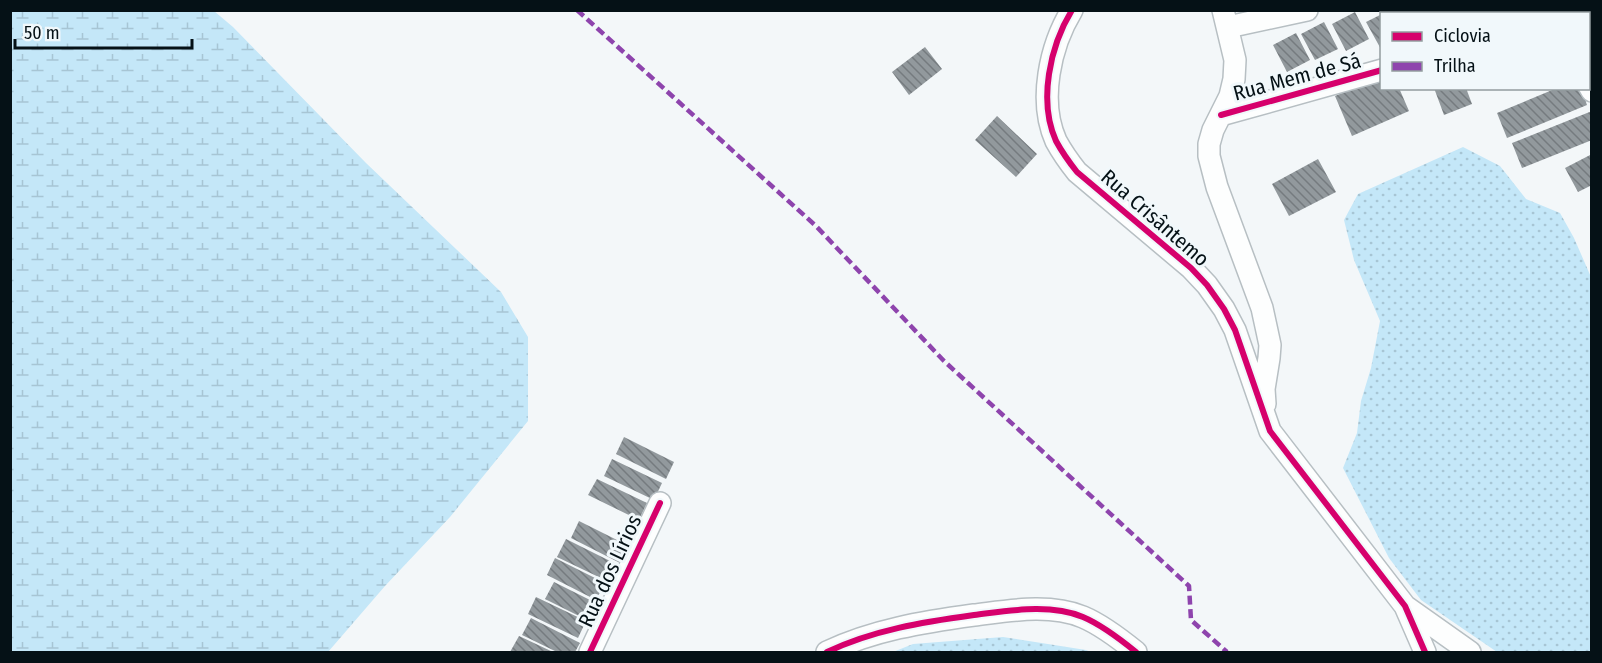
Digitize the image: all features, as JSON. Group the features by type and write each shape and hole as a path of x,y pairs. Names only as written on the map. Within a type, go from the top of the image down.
{"street":[{"name":"Rua Crisântemo","path":"1072,10 1065,21 1050,60 1048,107 1055,139 1077,172 1191,268 1207,285 1235,330 1270,431 1405,606 1425,652"},
{"path":"1270,431 1264,397 1270,351 1268,331 1262,308 1217,187 1209,156 1209,144 1213,130 1230,96 1234,79 1235,60 1225,19 1307,10"},
{"name":"Rua Mem de Sá","path":"1221,115 1380,71"},
{"name":"Rua dos Lírios","path":"590,652 660,503"},
{"name":"Rua Crisântemo","path":"1405,606 1470,652"},
{"path":"827,652 861,638 902,627 1024,609 1082,616 1136,652"}],"green space":[{"path":"10,11 214,11 233,27 366,163 501,292 528,337 528,421 450,517 385,586 328,652 11,652"},
{"path":"1463,147 1500,166 1526,199 1560,213 1591,277 1591,652 1497,652 1421,600 1389,558 1343,468 1357,433 1361,401 1371,368 1380,321 1354,260 1344,220 1358,194"},
{"path":"1003,637 1091,652 893,652 913,644"}],"building":[{"path":"1423,10 1424,12 1394,12"},
{"path":"1430,10 1459,10 1460,12 1430,12"},
{"path":"1463,10 1492,10 1493,12 1464,12"},
{"path":"1355,12 1369,39 1346,51 1332,24"},
{"path":"1380,15 1380,47 1366,22"},
{"path":"1324,22 1338,49 1315,60 1301,34"},
{"path":"1296,33 1310,60 1287,72 1273,45"},
{"path":"925,47 942,69 909,95 892,72"},
{"path":"1380,77 1380,90 1400,90 1409,111 1352,136 1335,96"},
{"path":"1435,90 1467,90 1472,104 1444,115"},
{"path":"1552,90 1582,90 1587,105 1507,138 1497,113"},
{"path":"1592,111 1592,140 1522,168 1512,143"},
{"path":"997,116 1037,154 1016,177 975,140"},
{"path":"1592,154 1592,185 1578,192 1565,168"},
{"path":"1318,159 1336,192 1289,216 1272,184"},
{"path":"624,437 674,462 666,479 616,454"},
{"path":"612,459 662,483 654,500 604,476"},
{"path":"597,479 647,503 639,520 588,495"},
{"path":"579,521 629,546 620,563 571,538"},
{"path":"566,539 616,564 607,581 557,557"},
{"path":"555,558 605,583 596,600 547,575"},
{"path":"554,582 604,607 595,624 545,599"},
{"path":"536,597 586,621 578,638 528,614"},
{"path":"531,618 580,643 575,652 557,652 522,635"},
{"path":"519,636 553,652 510,652"}],"marked path":[{"path":"577,10 816,226 944,361 1189,586 1191,620 1227,652"}],"cycle path":[{"path":"1072,10 1058,40 1049,74 1048,109 1056,141 1077,172 1191,268 1207,285 1235,330 1270,431 1405,606 1425,652"},
{"path":"1221,115 1380,71"},
{"path":"590,652 660,503"},
{"path":"827,652 880,632 917,624 1028,609 1056,610 1083,617 1104,628 1136,652"}]}
